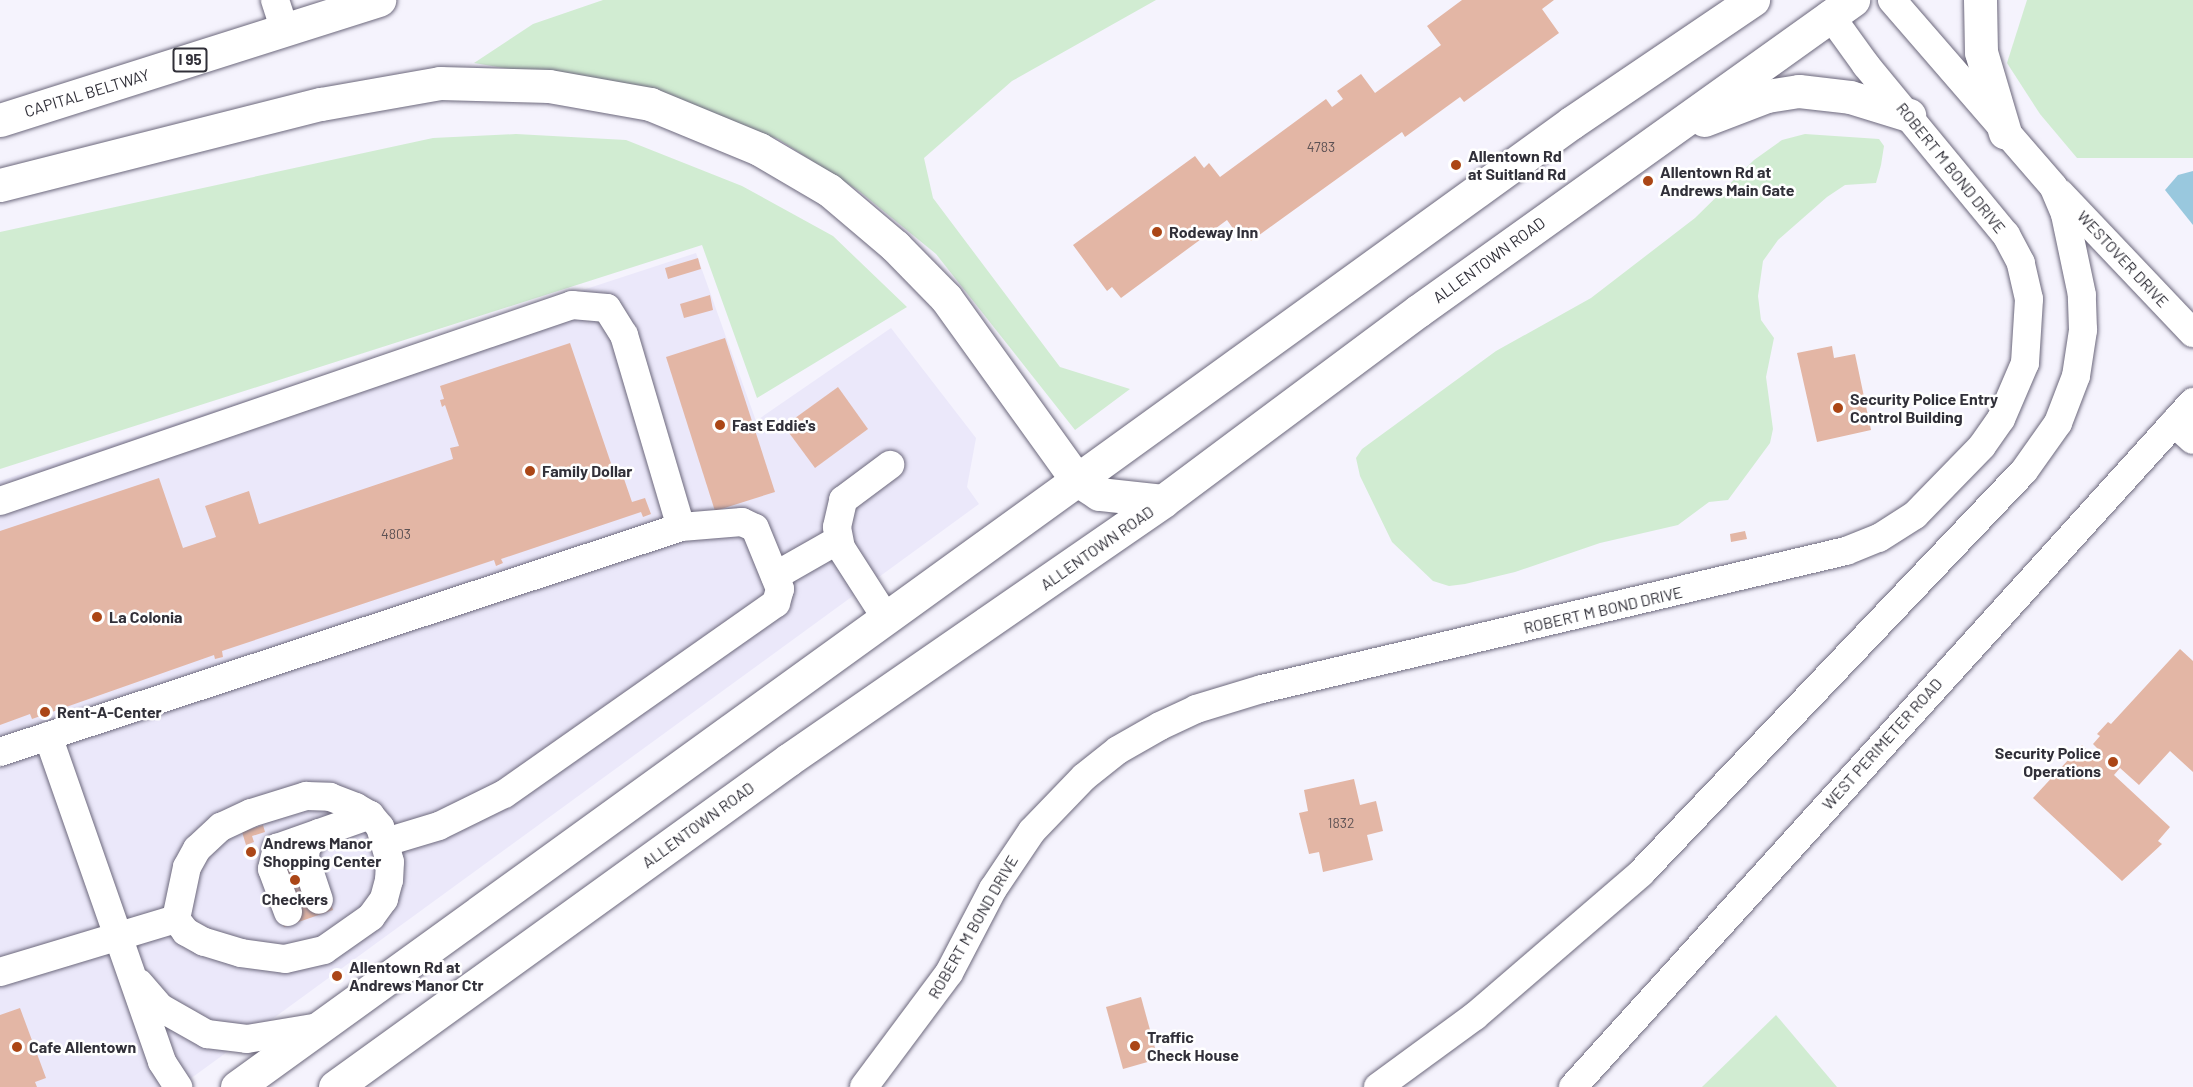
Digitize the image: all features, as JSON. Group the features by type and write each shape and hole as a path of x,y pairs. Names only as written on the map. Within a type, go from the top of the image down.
{"main road":[{"name":"CAPITAL BELTWAY","path":"0,120 280,15 379,0"},
{"path":"1703,35 1717,0"},
{"path":"237,1087 1571,123 1754,0"},
{"path":"1980,0 1981,52 2005,133"},
{"name":"ALLENTOWN ROAD","path":"335,1087 788,760 1163,501 1658,139 1834,5"},
{"path":"0,185 321,104 440,83 549,86 650,104 759,149 829,190 870,224 946,298 1076,479 1099,494 1163,501"},
{"path":"1658,139 1767,96 1799,91 1850,97 1909,115"}],"street":[{"path":"1378,1087 1483,1010 1641,873 2024,471 2046,442 2069,399 2083,330 2075,252 2053,186 1892,0"},
{"name":"ROBERT M BOND DRIVE","path":"864,1087 949,973 993,889 1032,831 1084,777 1118,750 1196,709 1262,689 1846,551 1879,538 1915,514 1982,446 2001,419 2025,363 2029,299 2020,263 2006,235 1909,115 1834,5"},
{"name":"WESTOVER DRIVE","path":"2053,186 2193,333"},
{"path":"0,501 572,304 607,308 624,335 681,527"},
{"name":"WEST PERIMETER ROAD","path":"1573,1087 2184,431 2193,402"},
{"path":"886,618 838,540 838,512 843,500 890,465"},
{"path":"0,752 681,527 742,522 755,528 780,589 776,603 514,787 439,826 386,842"},
{"path":"775,576 838,540"},
{"path":"48,736 162,1062 178,1087"},
{"path":"306,796 330,797 370,814 386,842 390,862 384,899 371,917 337,942 305,956 264,958 204,942 186,932 176,919 187,867 197,849 221,827 280,802 306,796"},
{"path":"305,956 272,869 273,854 277,848 370,814"},
{"path":"318,833 306,847 305,858 337,942"},
{"path":"0,972 176,919"},
{"path":"128,968 160,1008 207,1034 247,1040 321,1026"}],"shaded area":[{"name":"Andrews Manor Shopping Center","path":"696,253 756,421 891,328 976,438 967,487 979,504 179,1087 0,1087 0,481"}],"green space":[{"path":"603,0 1156,0 1012,81 924,158 933,198 1060,367 1130,389 1075,430 936,254 859,191 778,139 641,91 474,63 533,24"},
{"path":"2027,0 2193,0 2193,158 2077,158 2040,114 2007,63"},
{"path":"516,134 626,140 742,186 833,236 907,307 757,398 702,245 0,469 0,232 433,138"},
{"path":"1805,134 1879,139 1884,146 1881,165 1876,183 1845,185 1827,197 1778,240 1763,261 1758,296 1761,320 1774,338 1766,377 1773,429 1770,443 1728,500 1709,502 1678,525 1600,543 1515,572 1449,586 1433,581 1392,542 1360,476 1356,458 1362,449 1496,351 1591,298 1695,218 1754,160 1782,140"},
{"path":"1776,1015 1837,1087 1702,1087"}],"water":[{"path":"2193,171 2193,225 2165,190 2178,175"}],"building":[{"path":"1462,0 1554,0 1542,9 1559,33 1464,102 1460,97 1405,137 1402,132 1251,241 1243,230 1237,234 1227,220 1121,298 1112,287 1107,291 1073,245 1195,156 1204,168 1209,163 1220,177 1326,99 1332,107 1343,99 1337,91 1361,74 1375,93 1441,45 1427,26"},
{"path":"698,258 701,269 668,279 665,268"},
{"path":"710,295 713,310 684,318 680,304"},
{"name":"Fast Eddie's","path":"725,338 775,492 715,511 666,357"},
{"path":"570,343 616,478 623,476 632,502 645,498 651,514 643,517 641,512 501,559 503,563 496,566 494,560 222,651 223,657 215,659 214,655 32,719 30,714 0,725 0,531 159,478 183,548 216,537 205,506 249,491 259,524 453,459 450,448 459,446 445,405 442,407 440,400 444,399 440,386"},
{"name":"Security Police Entry Control Building","path":"1832,346 1834,358 1855,354 1871,430 1817,442 1797,353"},
{"path":"838,387 868,429 815,468 784,426"},
{"path":"1745,531 1747,539 1731,542 1730,534"},
{"name":"Security Police Operations","path":"2180,649 2193,661 2193,772 2170,751 2139,785 2120,768 2114,775 2170,827 2158,841 2162,844 2122,881 2033,798 2082,745 2092,755 2098,749 2093,744 2100,736 2097,734 2108,722 2111,724"},
{"path":"1354,779 1360,805 1376,801 1383,831 1367,835 1373,860 1323,872 1319,852 1309,854 1299,813 1308,811 1304,790"},
{"path":"263,825 265,832 252,836 254,842 246,845 242,832"},
{"name":"Checkers","path":"295,858 329,896 333,910 284,927 279,915 281,863"},
{"name":"Traffic Check House","path":"1141,997 1158,1059 1123,1069 1106,1007"},
{"name":"Cafe Allentown","path":"20,1008 46,1078 35,1082 37,1087 0,1087 0,1015"}],"place":[{"name":"Allentown Rd at Suitland Rd","path":"1456,165"},
{"name":"Allentown Rd at Andrews Main Gate","path":"1648,181"},
{"name":"Rodeway Inn","path":"1157,232"},
{"name":"Security Police Entry Control Building","path":"1838,408"},
{"name":"Fast Eddie's","path":"720,425"},
{"name":"Family Dollar","path":"530,471"},
{"name":"La Colonia","path":"97,617"},
{"name":"Rent-A-Center","path":"45,712"},
{"name":"Security Police Operations","path":"2113,762"},
{"name":"Andrews Manor Shopping Center","path":"251,852"},
{"name":"Checkers","path":"295,880"},
{"name":"Allentown Rd at Andrews Manor Ctr","path":"337,976"},
{"name":"Traffic Check House","path":"1135,1046"},
{"name":"Cafe Allentown","path":"17,1047"}]}
